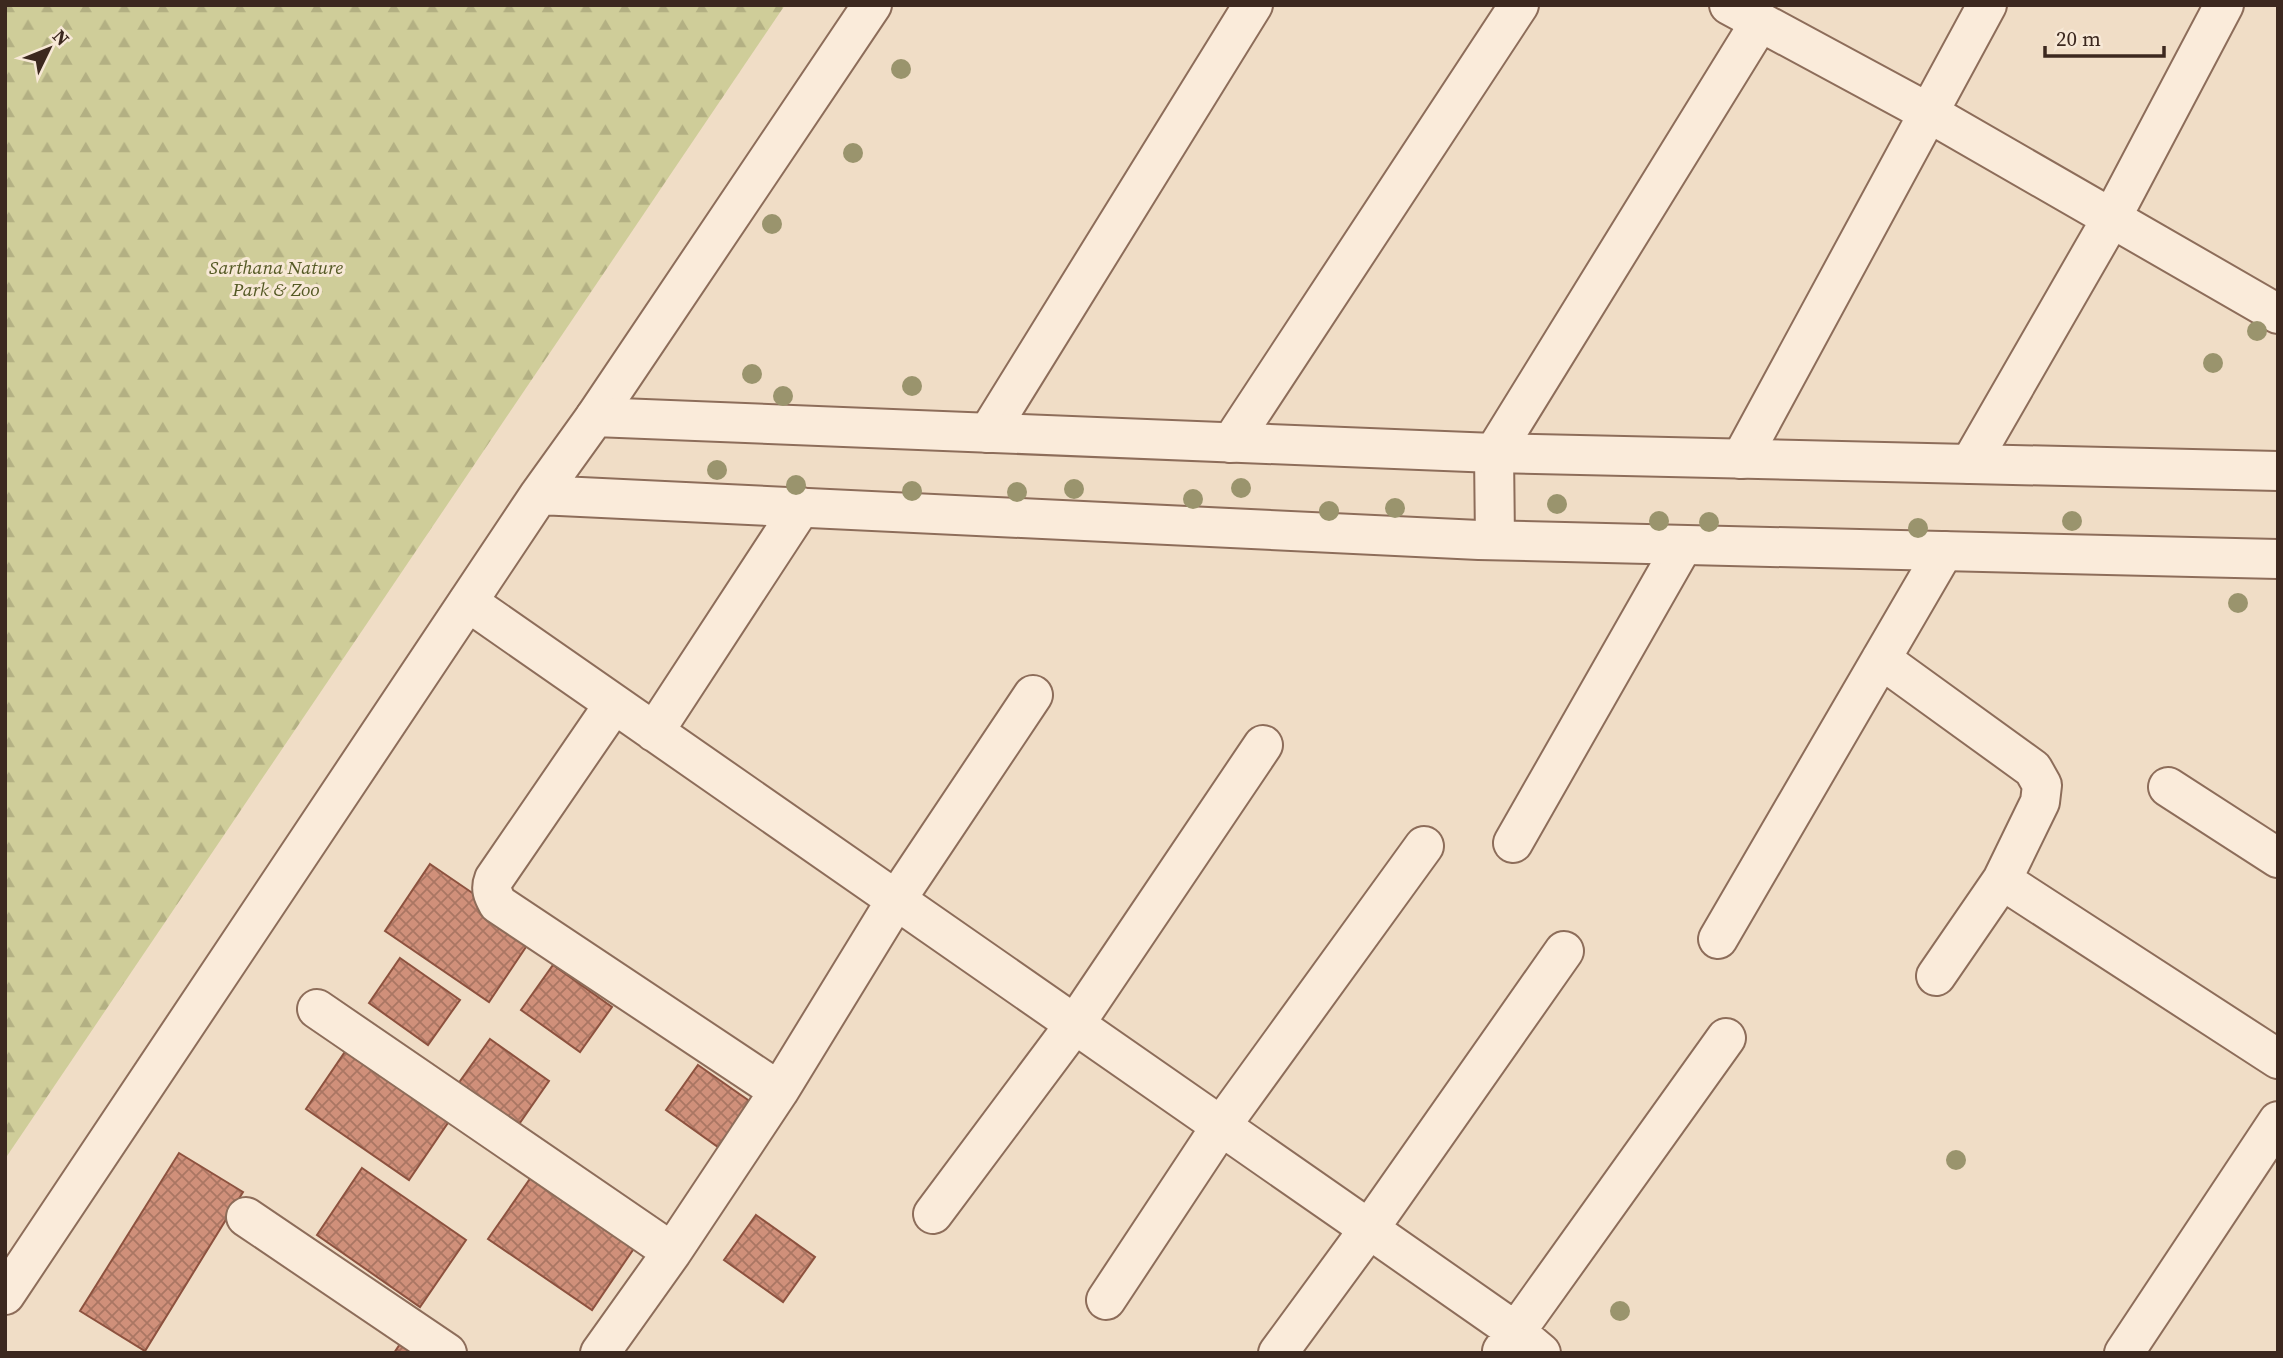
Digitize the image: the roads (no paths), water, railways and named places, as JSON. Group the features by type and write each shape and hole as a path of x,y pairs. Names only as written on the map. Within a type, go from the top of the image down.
{"street":[{"path":"5,1294 539,495 595,417 872,5"},
{"path":"988,433 1253,5"},
{"path":"1231,443 1519,5"},
{"path":"1741,459 1987,5"},
{"path":"1970,464 2111,219 2224,5"},
{"path":"1495,540 1494,453 1750,12 2278,314"},
{"path":"595,417 1494,453 2278,471"},
{"path":"539,495 1495,540 2278,559"},
{"path":"654,732 801,507"},
{"path":"1513,843 1684,545"},
{"path":"1718,939 1944,551"},
{"path":"468,602 1369,1229 1519,1346 1726,1038"},
{"path":"1881,659 2033,769 2042,785 2040,802 2002,880 1936,976"},
{"path":"600,1353 673,1252 779,1091 896,900 1033,695"},
{"path":"614,704 494,879 491,886 493,895 498,904 779,1091"},
{"path":"933,1214 1075,1024 1263,745"},
{"path":"2168,787 2278,858"},
{"path":"1106,1300 1221,1126 1423,846"},
{"path":"2002,880 2278,1059"},
{"path":"1278,1353 1369,1229 1564,951"},
{"path":"317,1009 673,1252"},
{"path":"2124,1353 2278,1121"},
{"path":"246,1217 447,1353"}],"park label":[{"name":"Sarthana Nature Park & Zoo","path":"276,278"}]}
